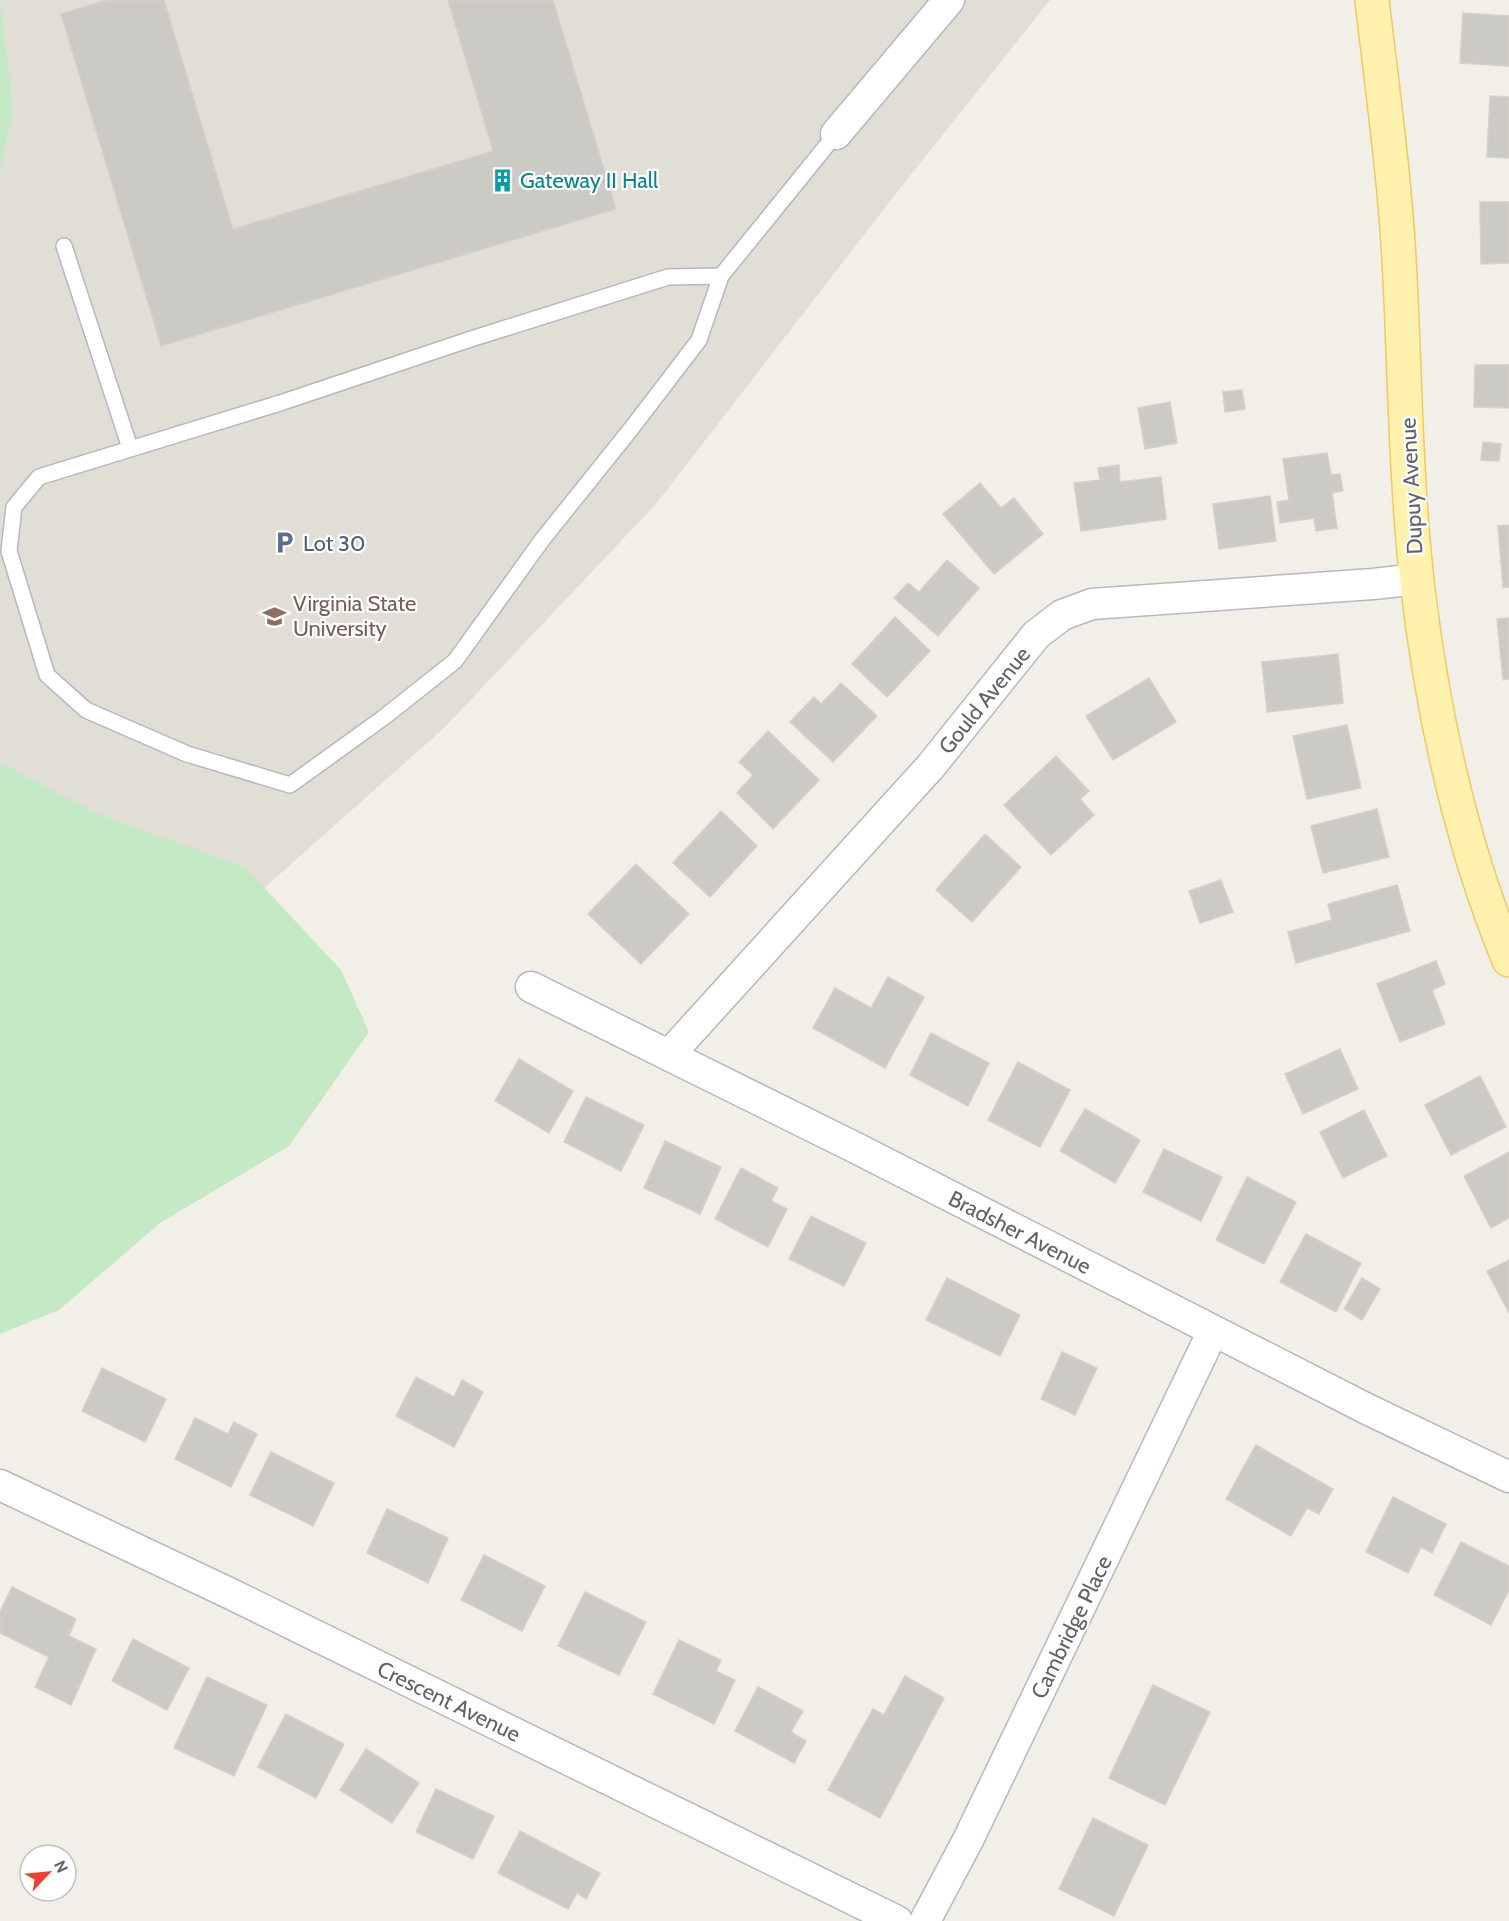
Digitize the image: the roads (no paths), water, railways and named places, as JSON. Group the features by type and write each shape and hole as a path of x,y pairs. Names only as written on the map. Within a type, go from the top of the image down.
{"main road":[{"name":"Dupuy Avenue","path":"1372,0 1389,140 1398,254 1410,498 1426,655 1439,731 1472,859 1509,960"}],"street":[{"path":"836,134 949,0"},
{"name":"Gould Avenue","path":"669,1055 931,766 1036,635 1062,615 1092,604 1417,579"},
{"name":"Bradsher Avenue","path":"531,987 858,1149 1367,1410 1509,1477"},
{"name":"Cambridge Place","path":"925,1921 968,1840 1213,1331"},
{"name":"Crescent Avenue","path":"0,1485 250,1604 897,1921"}],"lane":[{"path":"721,276 668,277 471,339 280,403 39,477 14,507 9,551 47,675 86,711 187,754 290,785 374,724 455,660 542,540 699,340 721,276 836,134"},
{"path":"64,246 130,448"}],"place":[{"name":"Gateway II Hall","path":"502,180"},
{"name":"Lot 30","path":"285,543"},
{"name":"Virginia State University","path":"275,616"}]}
